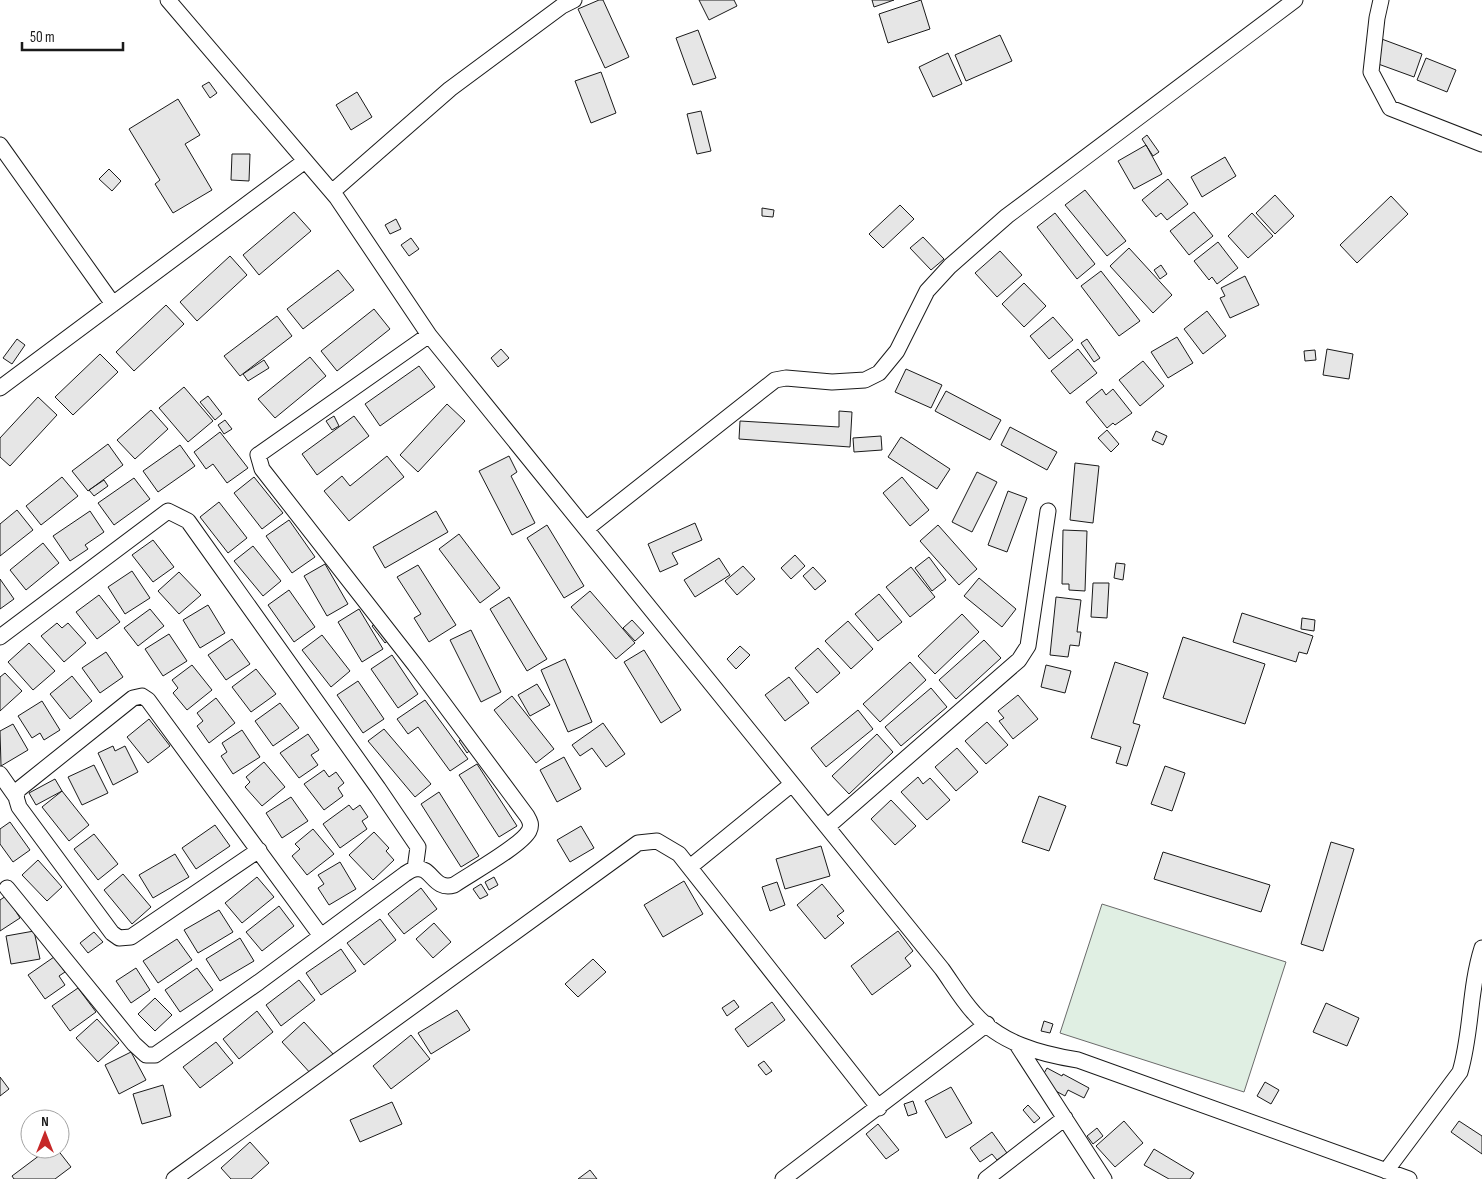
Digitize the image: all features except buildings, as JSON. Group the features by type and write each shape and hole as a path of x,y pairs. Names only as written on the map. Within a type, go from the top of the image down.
{"street":[{"path":"168,0 332,192 429,335 942,969 974,1014 996,1032 1036,1052 1078,1060 1408,1179"},
{"path":"586,530 775,380 786,378 832,382 865,380 879,373 897,351 927,291 950,266 1007,216 1295,0"},
{"path":"1381,0 1371,72 1390,108 1482,144"},
{"path":"332,192 450,89 564,2"},
{"path":"0,145 113,304"},
{"path":"0,388 305,161"},
{"path":"7,888 134,1044 146,1055 154,1055 405,874 416,868 426,870 437,883 447,887 454,885 520,842 530,830 531,824 528,816 416,665 262,469 258,455 429,335"},
{"path":"0,637 168,511 188,521 418,847 416,868"},
{"path":"827,827 1019,660 1028,646 1048,511"},
{"path":"16,797 18,790 133,698 142,696 148,700 321,936"},
{"path":"0,774 16,797 19,807 112,932 119,938 132,937 259,850"},
{"path":"690,867 792,784"},
{"path":"174,1179 638,843 657,841 679,854 690,867 879,1108"},
{"path":"1386,1171 1460,1072 1466,1053 1470,1007 1482,948"},
{"path":"784,1179 987,1024"},
{"path":"1016,1043 1104,1179"},
{"path":"986,1179 1065,1118"}],"green space":[{"path":"1102,904 1286,962 1244,1092 1060,1033"}]}
